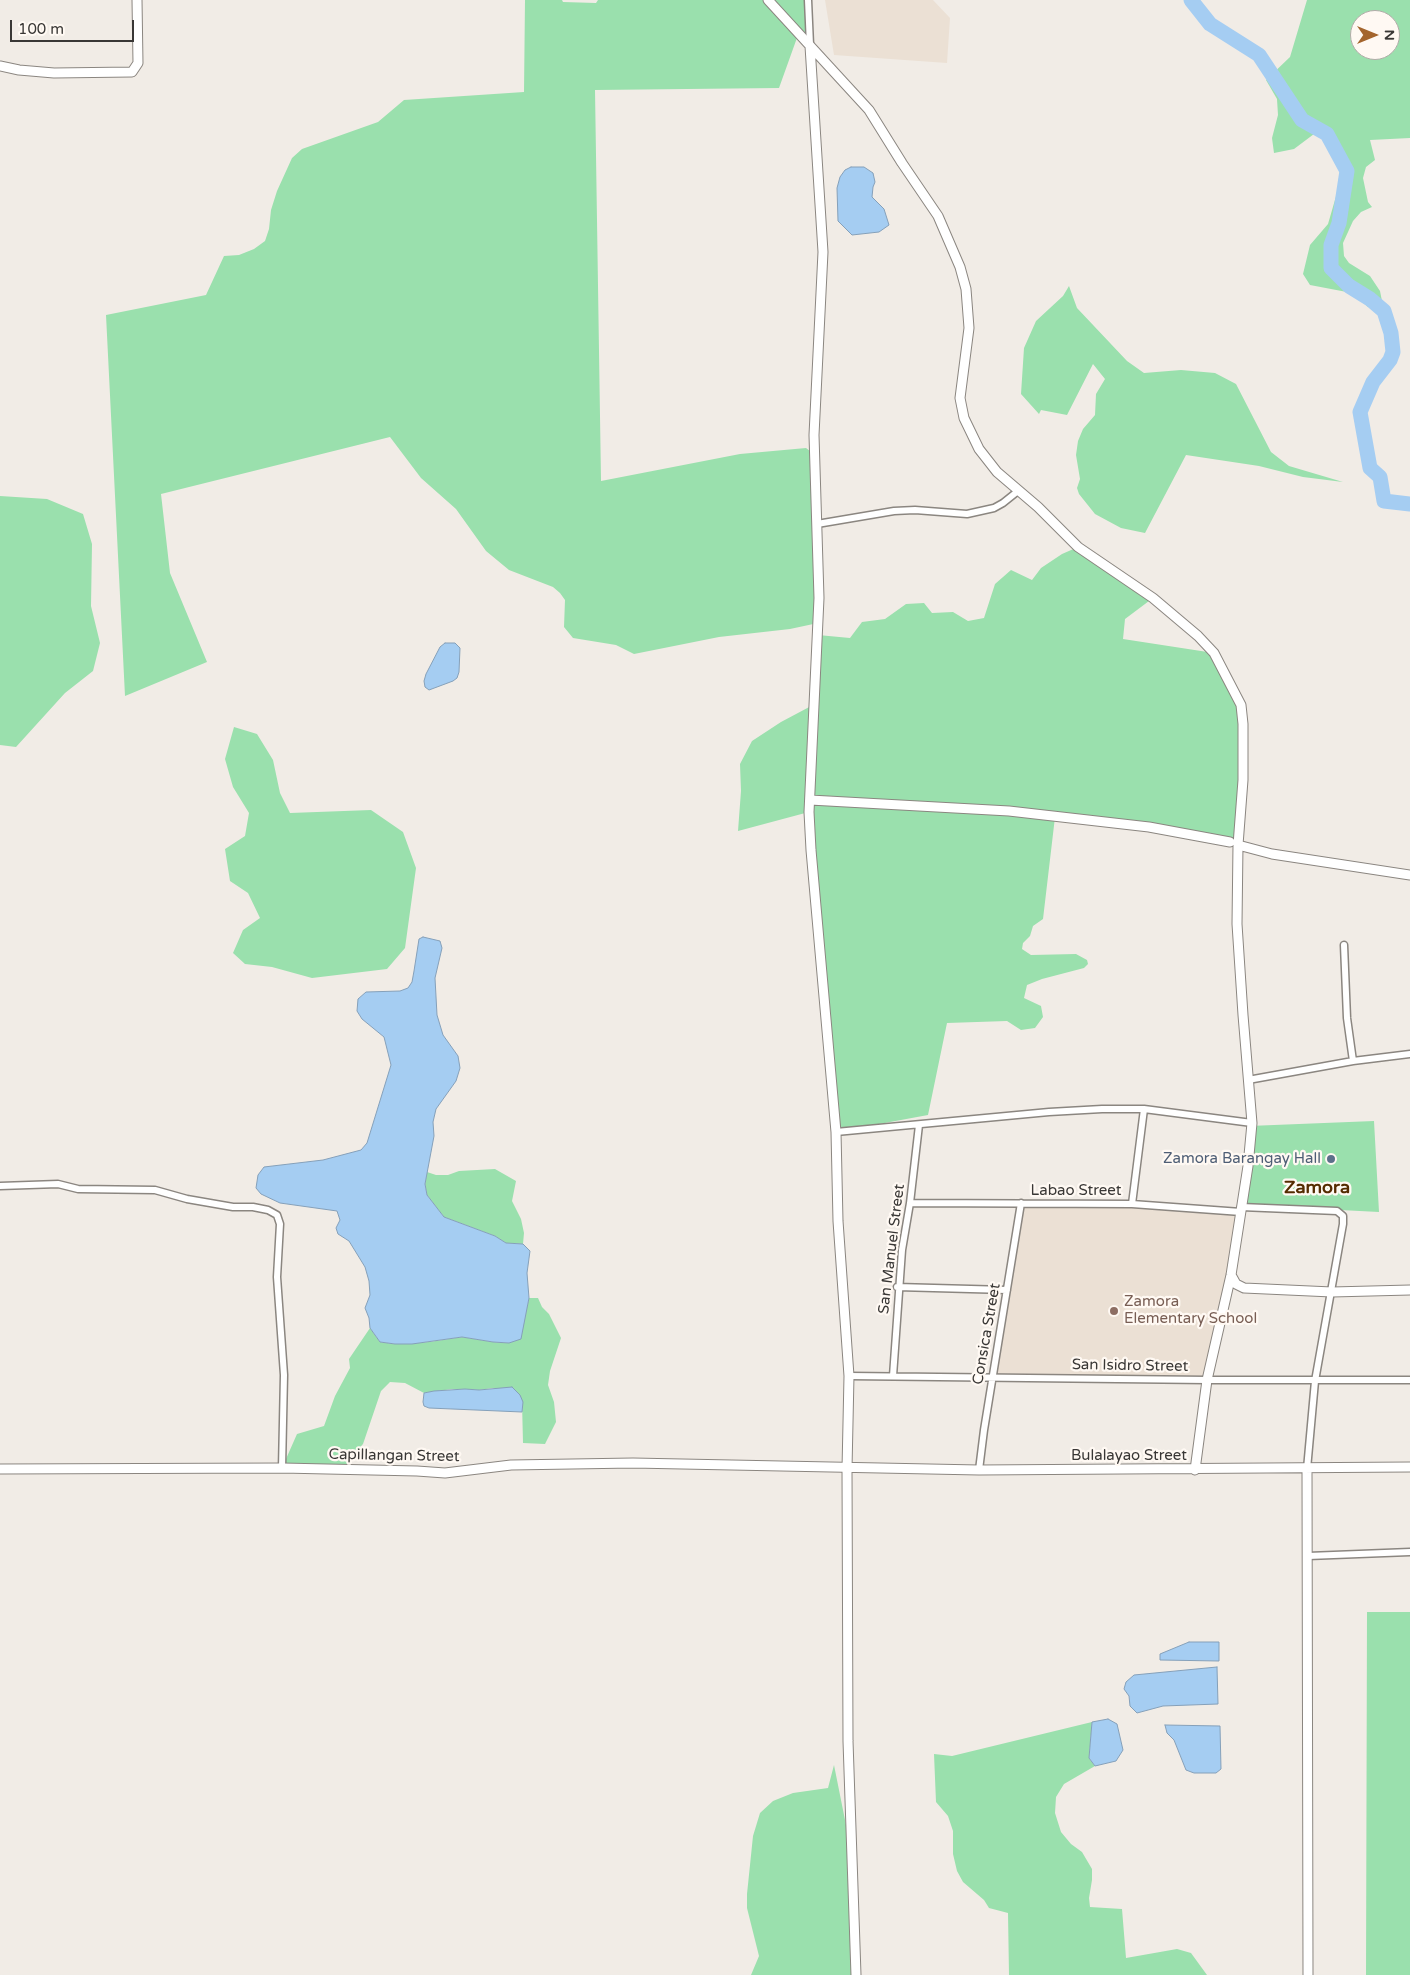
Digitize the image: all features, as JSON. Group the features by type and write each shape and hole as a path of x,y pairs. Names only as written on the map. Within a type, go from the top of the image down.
{"street":[{"path":"0,66 19,70 54,73 132,72 138,63 137,0"},
{"path":"768,0 869,110 938,216 960,267 966,289 969,328 960,398 964,418 979,449 998,472 1038,507 1078,547 1153,598 1198,636 1214,653 1241,705 1243,780 1234,843 1237,924 1252,1123 1231,1275 1208,1380 1195,1470"},
{"path":"808,0 823,252 814,436 819,598 810,800 810,850 836,1132 838,1221 849,1376 847,1469 848,1750 856,1975"},
{"path":"817,524 894,511 915,510 967,514 1003,504 1018,491"},
{"path":"810,800 1009,811 1149,827 1234,843 1272,854 1410,875"},
{"path":"1344,945 1347,1018 1353,1061"},
{"path":"1248,1080 1353,1061 1410,1054"},
{"path":"836,1132 1049,1112 1144,1109 1252,1123"},
{"path":"1132,1204 1144,1109"},
{"name":"San Manuel Street","path":"893,1376 898,1287 919,1125"},
{"path":"0,1186 58,1184 78,1189 155,1190 187,1199 233,1207 253,1207 268,1210 277,1215 280,1224 277,1277 284,1375 282,1468"},
{"name":"Labao Street","path":"910,1202 1132,1204 1337,1211 1341,1213 1343,1224 1332,1292"},
{"name":"Consica Street","path":"979,1470 1021,1203"},
{"path":"1231,1275 1236,1284 1244,1288 1332,1292 1410,1290"},
{"path":"898,1287 1008,1290"},
{"path":"1308,1975 1307,1469 1315,1381 1332,1292"},
{"name":"San Isidro Street","path":"849,1376 993,1376 1315,1381 1410,1380"},
{"name":"Capillangan Street","path":"0,1469 282,1468 397,1470 445,1473 511,1465 633,1463 847,1469"},
{"name":"Bulalayao Street","path":"847,1469 1195,1470 1410,1466"},
{"path":"1308,1556 1410,1552"}],"shaded area":[{"path":"825,0 933,0 950,18 947,63 834,55"},
{"name":"Zamora Elementary School","path":"1021,1203 1132,1204 1241,1212 1207,1380 993,1376"}],"green space":[{"path":"525,0 562,0 563,2 596,3 598,0 808,0 810,46 798,35 779,88 595,90 601,481 740,454 806,448 815,455 818,623 790,629 719,637 634,654 616,645 573,638 564,627 565,600 560,593 553,587 509,570 486,551 456,509 421,478 390,437 161,494 170,573 207,662 125,696 106,315 206,295 224,256 239,255 254,249 265,241 277,191 292,158 302,149 378,122 404,100 524,92"},
{"path":"1307,0 1410,0 1410,138 1370,140 1375,160 1366,167 1363,178 1368,202 1372,207 1361,212 1353,221 1343,243 1344,256 1349,263 1370,276 1380,291 1382,301 1368,307 1352,293 1310,285 1303,274 1310,245 1328,224 1337,193 1340,170 1332,144 1314,134 1294,149 1274,153 1272,138 1278,115 1277,99 1266,80 1290,57"},
{"path":"1069,286 1077,308 1127,361 1144,373 1181,370 1215,373 1236,384 1271,452 1289,466 1343,482 1303,477 1259,466 1186,455 1145,533 1121,528 1095,514 1079,494 1077,488 1080,479 1076,455 1078,441 1083,429 1095,415 1096,394 1105,379 1093,364 1067,415 1041,410 1039,414 1021,394 1024,348 1036,321 1063,296"},
{"path":"0,496 47,499 83,514 92,544 91,606 100,643 93,671 65,693 16,747 0,745"},
{"path":"1078,547 1153,598 1125,619 1123,639 1214,653 1241,705 1238,845 1055,817 1043,919 1033,926 1030,936 1023,943 1022,949 1031,955 1076,954 1087,960 1088,964 1084,968 1027,985 1024,998 1041,1006 1043,1017 1035,1028 1021,1030 1007,1021 947,1023 928,1115 836,1132 809,812 738,831 741,791 740,764 752,741 781,722 813,705 818,635 850,638 862,622 885,619 906,604 924,603 932,613 953,612 968,621 984,618 995,584 1011,570 1032,580 1041,568 1062,554"},
{"path":"234,727 257,734 273,760 280,793 290,813 371,810 403,832 416,868 405,948 387,969 312,978 272,967 245,964 233,953 243,930 260,918 248,893 230,881 225,849 245,836 249,813 233,787 225,759"},
{"path":"1374,1121 1379,1212 1243,1205 1249,1126"},
{"path":"495,1169 516,1181 512,1201 521,1219 524,1233 523,1244 506,1243 495,1236 444,1217 427,1195 425,1184 427,1172 436,1175 448,1175 459,1171"},
{"path":"529,1298 538,1298 542,1307 549,1314 561,1338 550,1371 548,1385 554,1402 556,1422 545,1444 523,1443 522,1402 493,1388 479,1390 452,1389 424,1393 405,1383 390,1382 381,1391 363,1444 352,1456 345,1469 282,1468 297,1434 324,1426 335,1396 350,1368 349,1359 370,1328 380,1342 395,1344 429,1342 462,1337 509,1343 524,1319"},
{"path":"1367,1612 1410,1612 1410,1975 1366,1975"},
{"path":"1092,1722 1089,1758 1095,1766 1064,1784 1056,1797 1055,1813 1061,1832 1071,1844 1082,1852 1092,1869 1090,1907 1122,1909 1126,1958 1177,1949 1191,1953 1207,1975 1009,1975 1008,1913 989,1908 984,1900 963,1882 957,1871 953,1854 953,1831 948,1816 936,1802 934,1754 952,1756"},
{"path":"834,1765 852,1855 856,1975 751,1975 759,1956 747,1908 747,1894 753,1836 760,1813 773,1801 793,1793 828,1788"}],"water":[{"path":"851,167 864,167 873,173 875,182 872,197 884,209 889,225 879,232 852,235 838,221 837,188 840,177 845,170"},
{"path":"445,643 455,643 460,648 457,678 429,690 425,687 426,674 440,647"},
{"path":"423,937 440,941 442,948 435,978 437,1015 443,1035 458,1056 460,1068 456,1081 436,1109 433,1122 434,1136 425,1184 427,1195 444,1217 495,1236 506,1243 523,1244 530,1251 527,1273 529,1298 521,1339 509,1343 462,1337 412,1344 380,1342 370,1328 365,1308 370,1295 365,1267 349,1241 338,1234 336,1228 340,1220 337,1211 280,1203 261,1194 256,1188 258,1175 264,1167 323,1160 361,1150 367,1143 391,1065 384,1037 362,1019 357,1011 358,999 366,992 400,991 408,988 412,982 419,939"},
{"path":"512,1387 520,1395 523,1402 522,1412 429,1408 424,1406 423,1402 424,1393 434,1391"},
{"path":"1189,1642 1219,1642 1219,1661 1160,1660 1160,1654"},
{"path":"1217,1667 1218,1704 1163,1706 1137,1713 1130,1706 1129,1696 1124,1689 1126,1682 1134,1675"},
{"path":"1108,1719 1117,1724 1123,1750 1116,1761 1095,1766 1089,1758 1092,1722"},
{"path":"1165,1725 1220,1726 1221,1769 1216,1773 1194,1773 1186,1770 1174,1740 1167,1733"}],"waterway":[{"path":"1191,0 1210,24 1259,55 1302,120 1327,134 1347,171 1339,223 1331,245 1331,268 1349,286 1370,299 1384,311 1391,333 1393,352 1390,360 1373,382 1360,412 1370,468 1380,477 1384,501 1410,504"}],"place":[{"name":"Zamora Barangay Hall","path":"1331,1159"},
{"name":"Zamora Elementary School","path":"1114,1311"}],"district":[{"name":"Zamora","path":"1317,1188"}]}
